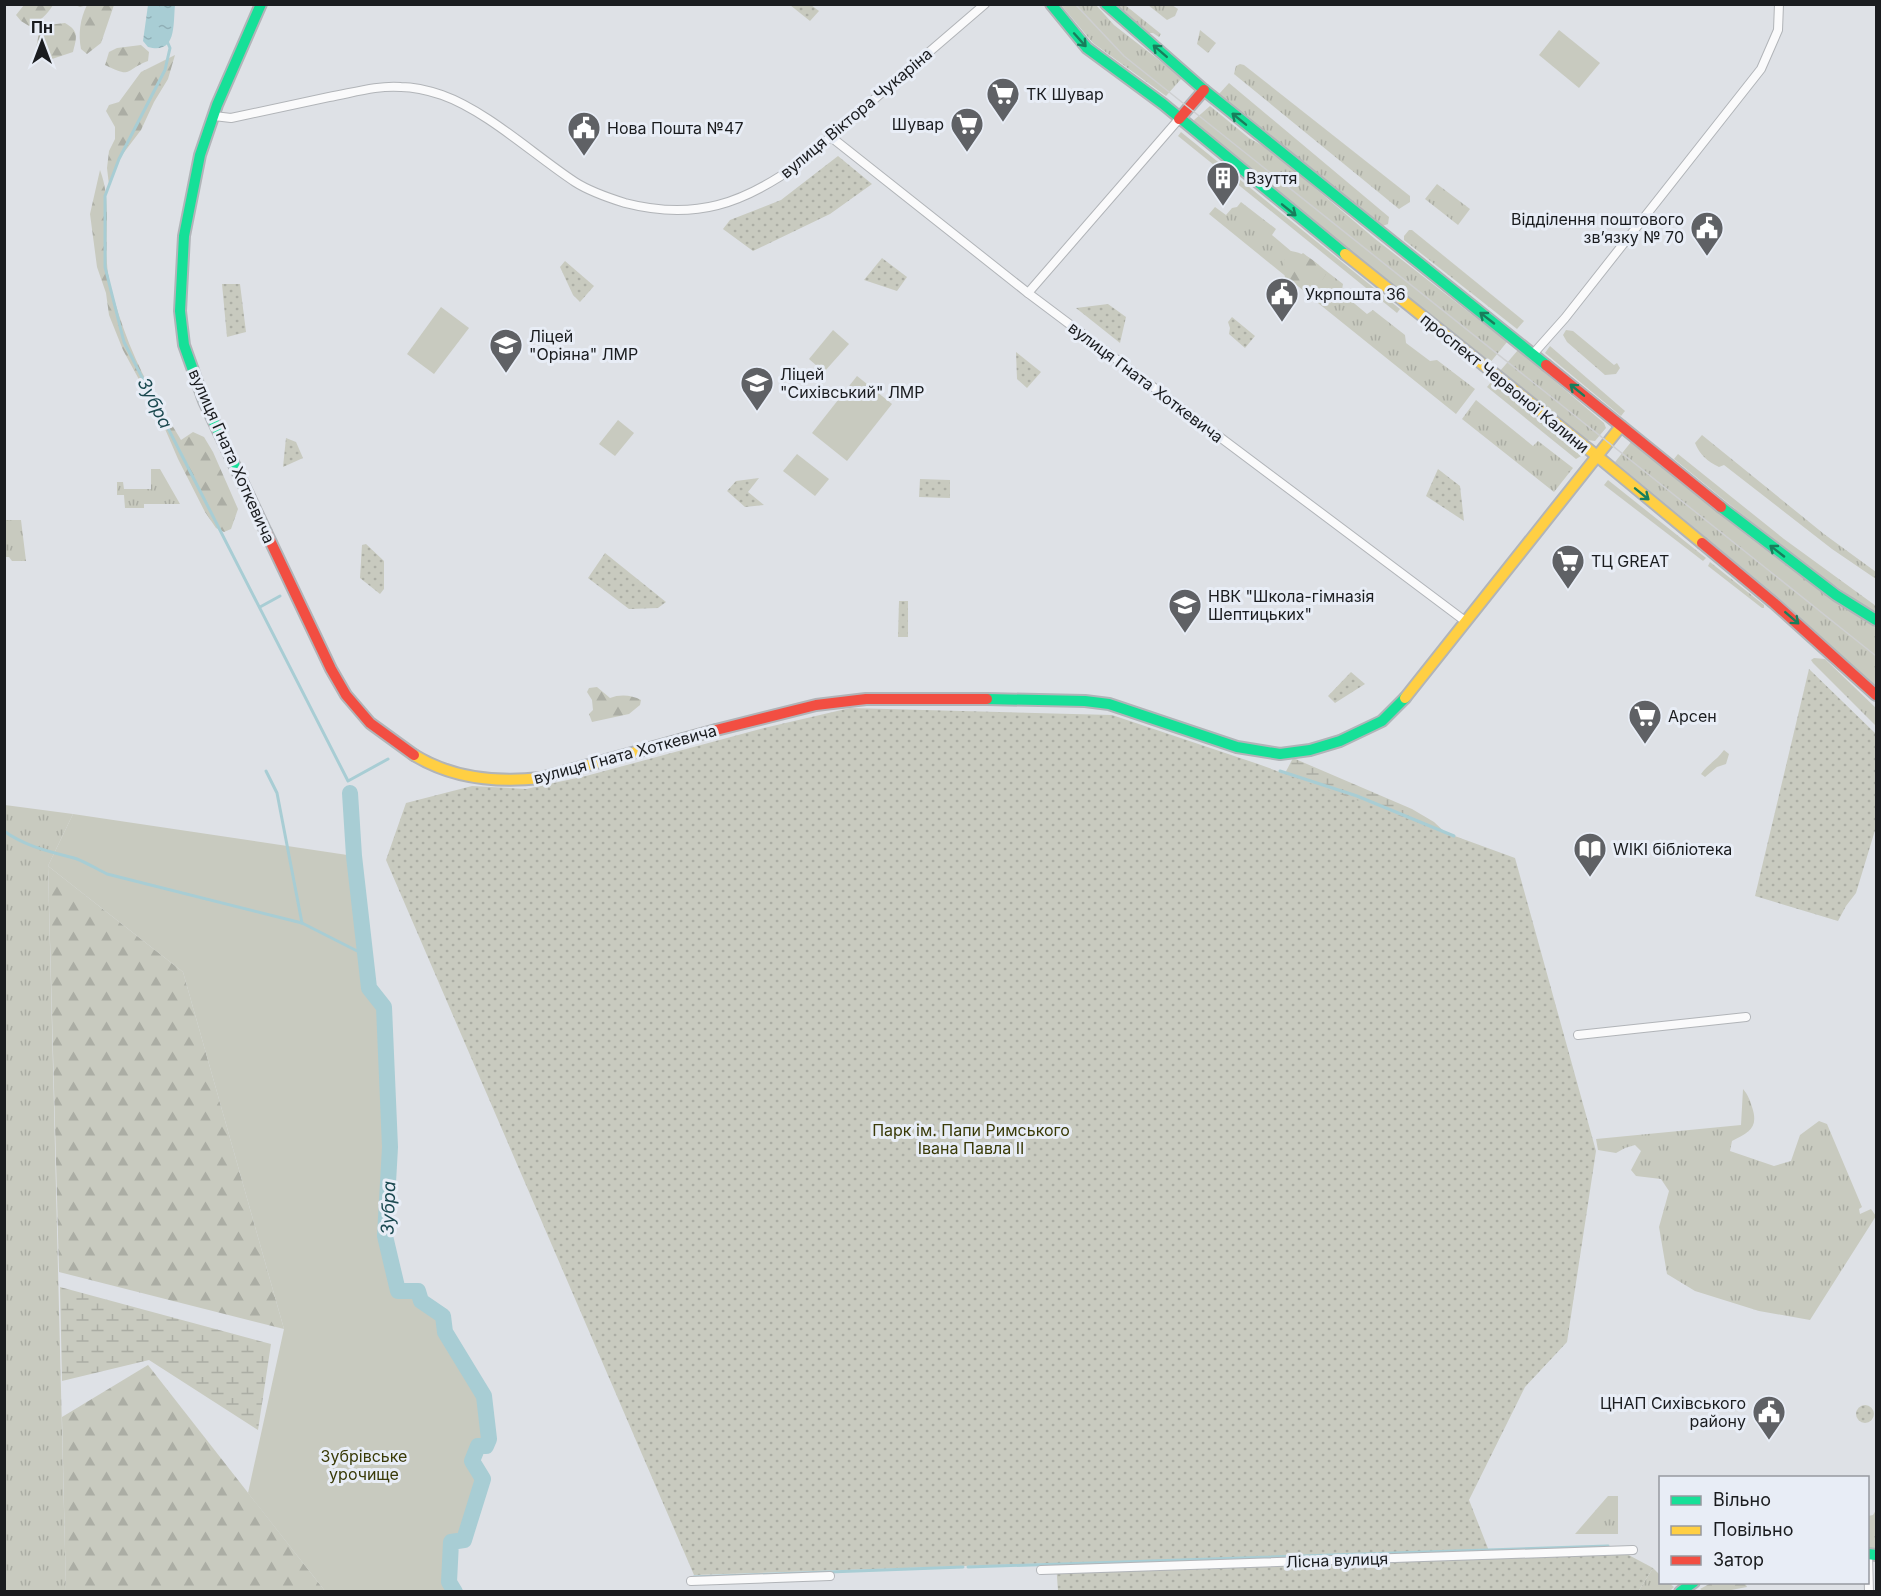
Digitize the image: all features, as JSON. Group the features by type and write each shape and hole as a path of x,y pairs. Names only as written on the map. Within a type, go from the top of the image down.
{"street":[{"name":"вулиця Гната Хоткевича","path":"261,4 214,116 198,163 188,210 182,256 182,335 192,371 264,529 331,669 347,696 366,720 404,751 446,772 496,781 541,778 713,730 816,705 878,699 1010,699 1109,704 1237,747 1280,754 1310,750 1340,741 1382,721 1402,702 1622,426"},
{"name":"вулиця Віктора Чукаріна","path":"214,116 231,118 361,91 401,87 441,94 471,109 577,184 625,203 646,208 679,210 710,207 749,195 771,184 831,137 984,4"},
{"name":"проспект Червоної Калини","path":"1042,4 1053,9 1087,48 1163,105 1597,456 1774,603 1876,695"},
{"path":"1106,4 1204,90 1386,239 1795,565 1876,620"},
{"path":"1533,354 1565,318 1761,69 1778,30 1779,4"},
{"path":"1028,293 1204,90"},
{"name":"вулиця Гната Хоткевича","path":"831,137 1028,293 1465,621"},
{"path":"1578,1035 1746,1017"},
{"name":"Лісна вулиця","path":"1041,1570 1633,1550"},
{"path":"691,1581 830,1576"}],"green space":[{"path":"24,5 53,5 43,17 29,26 16,15"},
{"path":"87,5 114,5 101,43 87,54 81,49 80,27"},
{"path":"790,5 811,5 819,11 810,21"},
{"path":"1061,5 1096,5 1114,25 1182,78 1166,96 1093,43"},
{"path":"1116,5 1125,5 1161,34 1159,37 1149,33"},
{"path":"1148,5 1172,5 1178,9 1175,16 1167,20"},
{"path":"65,23 73,29 76,35 73,52 52,59 36,48 39,33 48,25"},
{"path":"1200,30 1216,43 1208,53 1197,44"},
{"path":"1559,30 1600,63 1579,88 1539,55"},
{"path":"141,45 149,52 148,61 128,72 120,72 105,65 109,52 117,48"},
{"path":"175,55 168,79 141,130 119,159 109,185 107,168 109,151 115,139 115,127 106,111 109,105 119,102 141,72"},
{"path":"1240,64 1410,196 1410,202 1399,209 1234,74 1236,66"},
{"path":"1229,83 1389,217 1388,224 1380,227 1219,94"},
{"path":"1210,106 1249,138 1270,150 1374,238 1507,342 1489,364 1197,127 1194,120"},
{"path":"1181,132 1400,309 1397,313 1178,136"},
{"path":"838,156 872,184 830,214 753,251 723,229 730,220 781,200"},
{"path":"100,170 106,198 110,284 124,329 149,387 181,440 193,432 204,437 213,452 238,509 231,529 224,532 216,528 205,512 162,422 123,350 109,315 106,293 97,267 90,214"},
{"path":"1437,184 1470,209 1458,225 1425,199"},
{"path":"1241,202 1276,229 1272,235 1298,257 1303,253 1343,284 1342,290 1310,296 1209,214 1215,207 1226,215"},
{"path":"1409,230 1412,230 1524,321 1517,329 1404,240"},
{"path":"1291,251 1311,259 1326,274 1316,290 1311,291 1285,279 1284,261 1287,253"},
{"path":"882,258 907,277 897,291 864,280"},
{"path":"565,261 594,286 580,302 573,295 560,267"},
{"path":"222,284 240,284 246,332 227,337"},
{"path":"1343,294 1367,314 1373,310 1405,335 1406,343 1430,361 1437,360 1475,389 1456,414 1313,299"},
{"path":"1108,304 1126,317 1120,343 1076,308"},
{"path":"441,307 469,328 434,374 407,354"},
{"path":"1232,317 1255,336 1245,348 1229,334 1228,322"},
{"path":"833,330 849,344 824,372 809,359"},
{"path":"1566,330 1573,331 1614,365 1617,363 1620,368 1616,374 1605,375 1567,342 1563,335"},
{"path":"1550,346 1625,411 1621,416 1545,353"},
{"path":"1518,350 1604,423 1606,428 1595,441 1587,440 1500,371"},
{"path":"1016,352 1041,372 1027,388 1017,379"},
{"path":"857,376 892,404 847,461 812,433"},
{"path":"1492,381 1581,456 1576,459 1487,387"},
{"path":"1476,400 1533,446 1538,441 1573,468 1554,492 1462,419"},
{"path":"618,420 634,433 615,456 599,444"},
{"path":"1702,435 1824,534 1876,572 1876,579 1832,549 1724,465 1719,467 1707,460 1695,443"},
{"path":"286,438 296,442 303,458 283,467"},
{"path":"1631,442 1782,562 1876,628 1876,688 1779,598 1615,462"},
{"path":"797,454 829,479 815,496 783,471"},
{"path":"1678,454 1784,539 1876,606 1876,614 1798,559 1723,499 1674,459"},
{"path":"151,469 160,469 180,504 144,504 144,508 125,508 124,495 117,495 117,482 123,482 124,489 151,489"},
{"path":"1438,469 1460,486 1464,521 1426,496"},
{"path":"759,478 748,492 764,505 745,507 727,491 736,481"},
{"path":"920,479 950,480 950,498 919,497"},
{"path":"1608,480 1706,558 1703,561 1604,485"},
{"path":"5,520 21,520 26,561 12,561 9,557 5,557"},
{"path":"366,544 384,561 384,589 380,594 360,578 362,545"},
{"path":"605,553 666,602 658,608 629,609 588,578"},
{"path":"1710,562 1764,605 1764,608 1708,566"},
{"path":"899,601 908,601 908,637 898,637"},
{"path":"1825,659 1876,708 1876,726 1813,663 1811,660"},
{"path":"1809,669 1876,734 1876,827 1856,893 1838,921 1755,896"},
{"path":"1351,672 1365,684 1335,703 1328,696"},
{"path":"597,687 610,698 630,696 637,698 641,700 640,705 629,714 592,722 589,714 593,710 592,700 587,692 589,688"},
{"name":"Парк ім. Папи Римського Івана Павла ІІ","path":"850,708 1112,715 1258,764 1515,858 1596,1151 1567,1342 1525,1387 1469,1500 1491,1556 1623,1552 1653,1568 1638,1592 1058,1591 1056,1563 694,1575 386,860 406,803 472,786 526,789 586,776 764,728"},
{"path":"1724,750 1729,754 1726,764 1717,767 1705,777 1701,774 1718,757"},
{"path":"1293,758 1412,809 1434,822 1462,848 1282,779"},
{"path":"5,805 73,814 48,866 66,1591 5,1592"},
{"name":"Зубрівське урочище","path":"73,814 354,856 369,988 384,1007 390,1147 385,1236 398,1290 418,1291 421,1301 443,1316 445,1332 484,1396 489,1439 486,1446 478,1446 472,1461 483,1479 464,1540 451,1542 449,1582 455,1591 325,1591 248,1493 284,1329 183,972 48,866"},
{"path":"48,866 183,972 284,1329 59,1272"},
{"path":"1743,1089 1748,1095 1754,1114 1753,1125 1748,1132 1732,1141 1730,1151 1774,1166 1791,1161 1800,1135 1819,1121 1827,1124 1862,1207 1859,1209 1860,1214 1871,1209 1876,1216 1810,1320 1759,1311 1695,1291 1667,1274 1659,1227 1669,1191 1661,1179 1636,1176 1631,1170 1641,1151 1635,1145 1616,1153 1598,1150 1596,1139 1741,1125"},
{"path":"60,1287 271,1344 258,1430 149,1360 62,1381"},
{"path":"148,1365 325,1591 66,1591 62,1417"},
{"path":"1865,1405 1871,1408 1874,1414 1871,1420 1865,1423 1859,1420 1856,1414 1859,1408"},
{"path":"1608,1496 1618,1496 1618,1534 1575,1534"},
{"path":"1876,1510 1876,1550 1869,1550 1869,1516 1873,1515"},
{"path":"1653,1568 1659,1574 1659,1584 1670,1584 1674,1587 1670,1591 1638,1592"},
{"path":"1709,1584 1746,1584 1747,1587 1726,1591 1700,1589"}],"water":[{"path":"148,5 175,5 172,36 164,46 148,47 143,41"}],"waterway":[{"name":"Зубра","path":"167,41 170,48 165,70 119,159 105,196 105,267 124,342 348,781 388,759"},
{"path":"260,607 280,596"},
{"path":"266,771 277,793 302,923"},
{"path":"1280,771 1357,796 1454,836"},
{"name":"Зубра","path":"350,793 354,856 369,988 384,1007 390,1147 385,1236 398,1291 418,1291 421,1301 443,1316 445,1332 484,1396 489,1439 486,1446 478,1446 472,1461 483,1479 464,1540 451,1542 449,1582 455,1592"},
{"path":"4,831 30,845 77,859 107,874 302,923 365,955"},
{"path":"968,1567 1608,1546"},
{"path":"694,1577 963,1567"}],"tram line":[{"path":"1075,4 1124,56 1876,656"}],"traffic: fast":[{"path":"261,4 217,105 200,155 184,236 180,311 184,345 204,401 266,532"},
{"path":"1051,4 1087,48 1163,104 1345,254"},
{"path":"1106,4 1204,90 1546,365"},
{"path":"1721,507 1836,595 1876,620"},
{"path":"987,699 1085,701 1109,704 1237,747 1280,754 1310,750 1340,741 1382,721 1405,698"},
{"path":"1869,1554 1876,1555"},
{"path":"1680,1592 1691,1584"}],"traffic: slow":[{"path":"1345,254 1702,543"},
{"path":"1405,698 1621,426"},
{"path":"414,755 444,769 475,777 508,780 541,778 716,730"}],"traffic: jam":[{"path":"1179,119 1204,90"},
{"path":"1546,365 1721,507"},
{"path":"266,532 331,669 346,695 370,723 414,755"},
{"path":"1702,543 1774,603 1876,695"},
{"path":"716,730 816,705 866,699 987,699"}],"place":[{"name":"ТК Шувар","path":"1003,123"},
{"name":"Шувар","path":"967,153"},
{"name":"Нова Пошта №47","path":"584,157"},
{"name":"Взуття","path":"1223,207"},
{"name":"Відділення поштового зв’язку № 70","path":"1707,257"},
{"name":"Укрпошта 36","path":"1282,323"},
{"name":"Ліцей \"Оріяна\" ЛМР","path":"506,374"},
{"name":"Ліцей \"Сихівський\" ЛМР","path":"757,412"},
{"name":"ТЦ GREAT","path":"1568,590"},
{"name":"НВК \"Школа-гімназія Шептицьких\"","path":"1185,634"},
{"name":"Арсен","path":"1645,745"},
{"name":"WIKI бібліотека","path":"1590,878"},
{"name":"ЦНАП Сихівського району","path":"1769,1441"}]}
